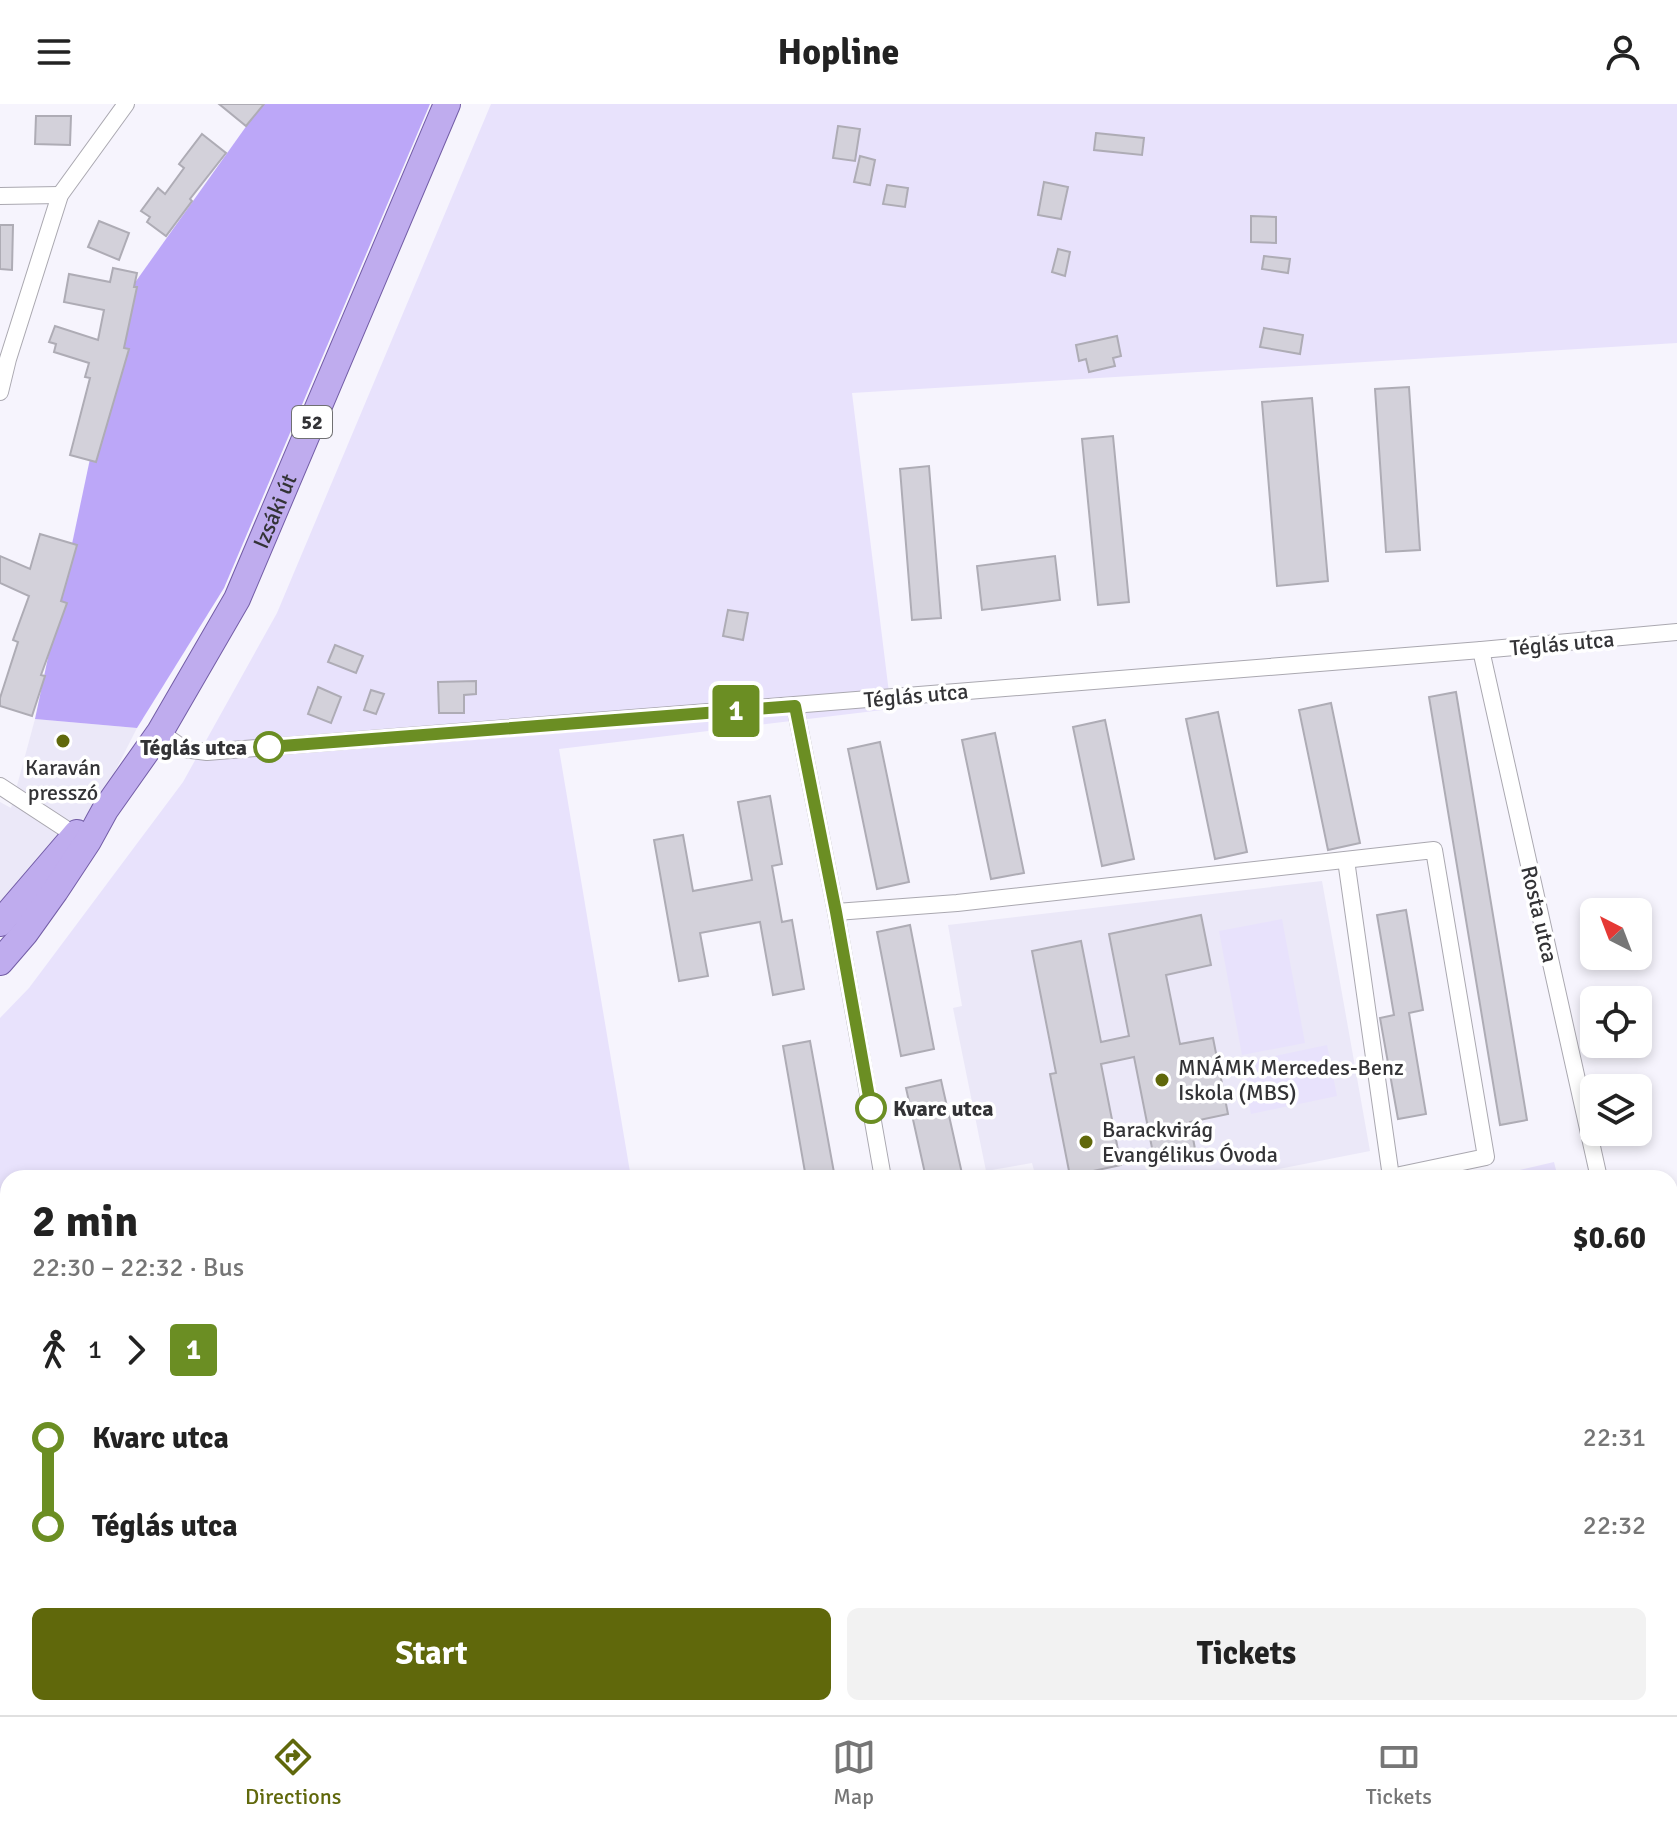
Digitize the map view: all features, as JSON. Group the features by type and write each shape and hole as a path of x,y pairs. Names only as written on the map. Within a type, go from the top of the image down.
{"main road":[{"name":"Izsáki út","path":"0,962 55,891 105,810 160,732 237,599 447,104"},
{"name":"Izsáki út","path":"0,923 75,835 105,810"}],"street":[{"path":"0,392 60,195 126,104"},
{"path":"0,196 60,195"},
{"name":"Téglás utca","path":"160,732 184,749 207,752 1677,632"},
{"name":"Rosta utca","path":"1481,650 1597,1170"},
{"path":"795,706 836,912 882,1170"},
{"path":"0,786 75,835"},
{"path":"836,912 957,903 1434,850 1486,1157 1425,1170"},
{"path":"1346,860 1387,1170"}],"shaded area":[{"path":"262,104 430,104 224,588 137,728 35,719 124,298"},
{"path":"491,104 1677,104 1677,343 852,393 891,709 559,749 630,1170 0,1170 0,1018 29,988 183,782 277,613"},
{"path":"35,719 137,728 100,801 0,909 0,802 11,808"},
{"name":"MNÁMK Mercedes-Benz Iskola (MBS)","path":"1322,881 1370,1151 1274,1170 1034,1170 1032,1163 986,1170 953,1008 962,1006 948,925"},
{"path":"1282,919 1305,1043 1242,1055 1219,931"},
{"path":"1327,1045 1337,1096 1251,1114 1241,1063"},
{"path":"1554,1162 1556,1170 1520,1170"}],"building":[{"path":"219,104 264,104 246,126"},
{"path":"36,116 71,116 70,145 35,144"},
{"path":"838,126 860,129 855,161 833,158"},
{"path":"1096,133 1144,138 1142,155 1094,150"},
{"path":"202,134 226,153 166,236 147,222 150,217 141,211 158,188 165,194 184,168 179,164"},
{"path":"860,156 875,160 870,185 854,182"},
{"path":"1044,182 1068,187 1061,219 1038,215"},
{"path":"887,185 908,188 905,207 883,204"},
{"path":"1251,216 1276,217 1276,243 1251,242"},
{"path":"99,221 129,233 119,260 88,247"},
{"path":"0,225 13,225 12,270 0,269"},
{"path":"1058,249 1070,252 1065,276 1052,272"},
{"path":"1264,256 1290,259 1288,273 1262,269"},
{"path":"113,268 137,273 134,287 137,287 124,348 129,349 96,462 70,455 90,378 85,377 89,363 54,352 56,344 49,342 55,326 98,340 104,310 64,302 69,274 110,282"},
{"path":"1264,328 1303,335 1300,354 1260,347"},
{"path":"1117,336 1121,356 1113,358 1115,366 1089,372 1086,359 1079,361 1076,345"},
{"path":"1409,387 1420,550 1386,552 1375,389"},
{"path":"1312,398 1328,581 1277,586 1262,402"},
{"path":"1113,436 1129,602 1098,605 1082,439"},
{"path":"929,466 941,618 912,620 900,469"},
{"path":"40,534 77,545 61,601 67,603 41,675 45,676 32,716 0,706 18,642 13,640 29,596 0,583 0,556 30,569"},
{"path":"1055,556 1060,600 982,610 977,566"},
{"path":"728,610 748,613 743,640 723,636"},
{"path":"335,645 363,656 356,673 328,662"},
{"path":"476,681 476,694 464,695 464,713 439,713 438,682"},
{"path":"318,687 341,697 331,723 308,714"},
{"path":"371,690 384,694 376,714 364,710"},
{"path":"1456,692 1527,1120 1500,1125 1429,697"},
{"path":"1331,703 1360,843 1328,850 1299,710"},
{"path":"1218,712 1247,852 1215,859 1186,719"},
{"path":"1105,720 1134,859 1102,866 1073,727"},
{"path":"995,733 1024,873 991,879 962,740"},
{"path":"880,742 909,882 877,889 848,749"},
{"path":"770,796 782,864 772,866 782,922 792,920 804,989 773,995 760,922 700,933 708,976 679,981 654,840 683,835 693,891 752,880 738,802"},
{"path":"1406,910 1423,1010 1409,1013 1426,1114 1398,1119 1380,1018 1394,1015 1377,915"},
{"path":"1201,915 1211,965 1166,975 1180,1044 1213,1038 1228,1114 1190,1122 1195,1149 1154,1158 1134,1057 1101,1064 1121,1165 1098,1170 1069,1170 1050,1074 1056,1073 1032,951 1081,941 1101,1042 1129,1036 1109,934"},
{"path":"910,925 934,1049 901,1056 877,932"},
{"path":"810,1041 834,1170 805,1170 783,1046"},
{"path":"941,1080 961,1170 924,1170 906,1088"}],"bus line":[{"name":"1","path":"269,747 795,706 871,1108"}],"place":[{"name":"Karaván presszó","path":"63,741"},
{"name":"Téglás utca","path":"269,747"},
{"name":"MNÁMK Mercedes-Benz Iskola (MBS)","path":"1162,1080"},
{"name":"Kvarc utca","path":"871,1108"},
{"name":"Barackvirág Evangélikus Óvoda","path":"1086,1142"}]}
